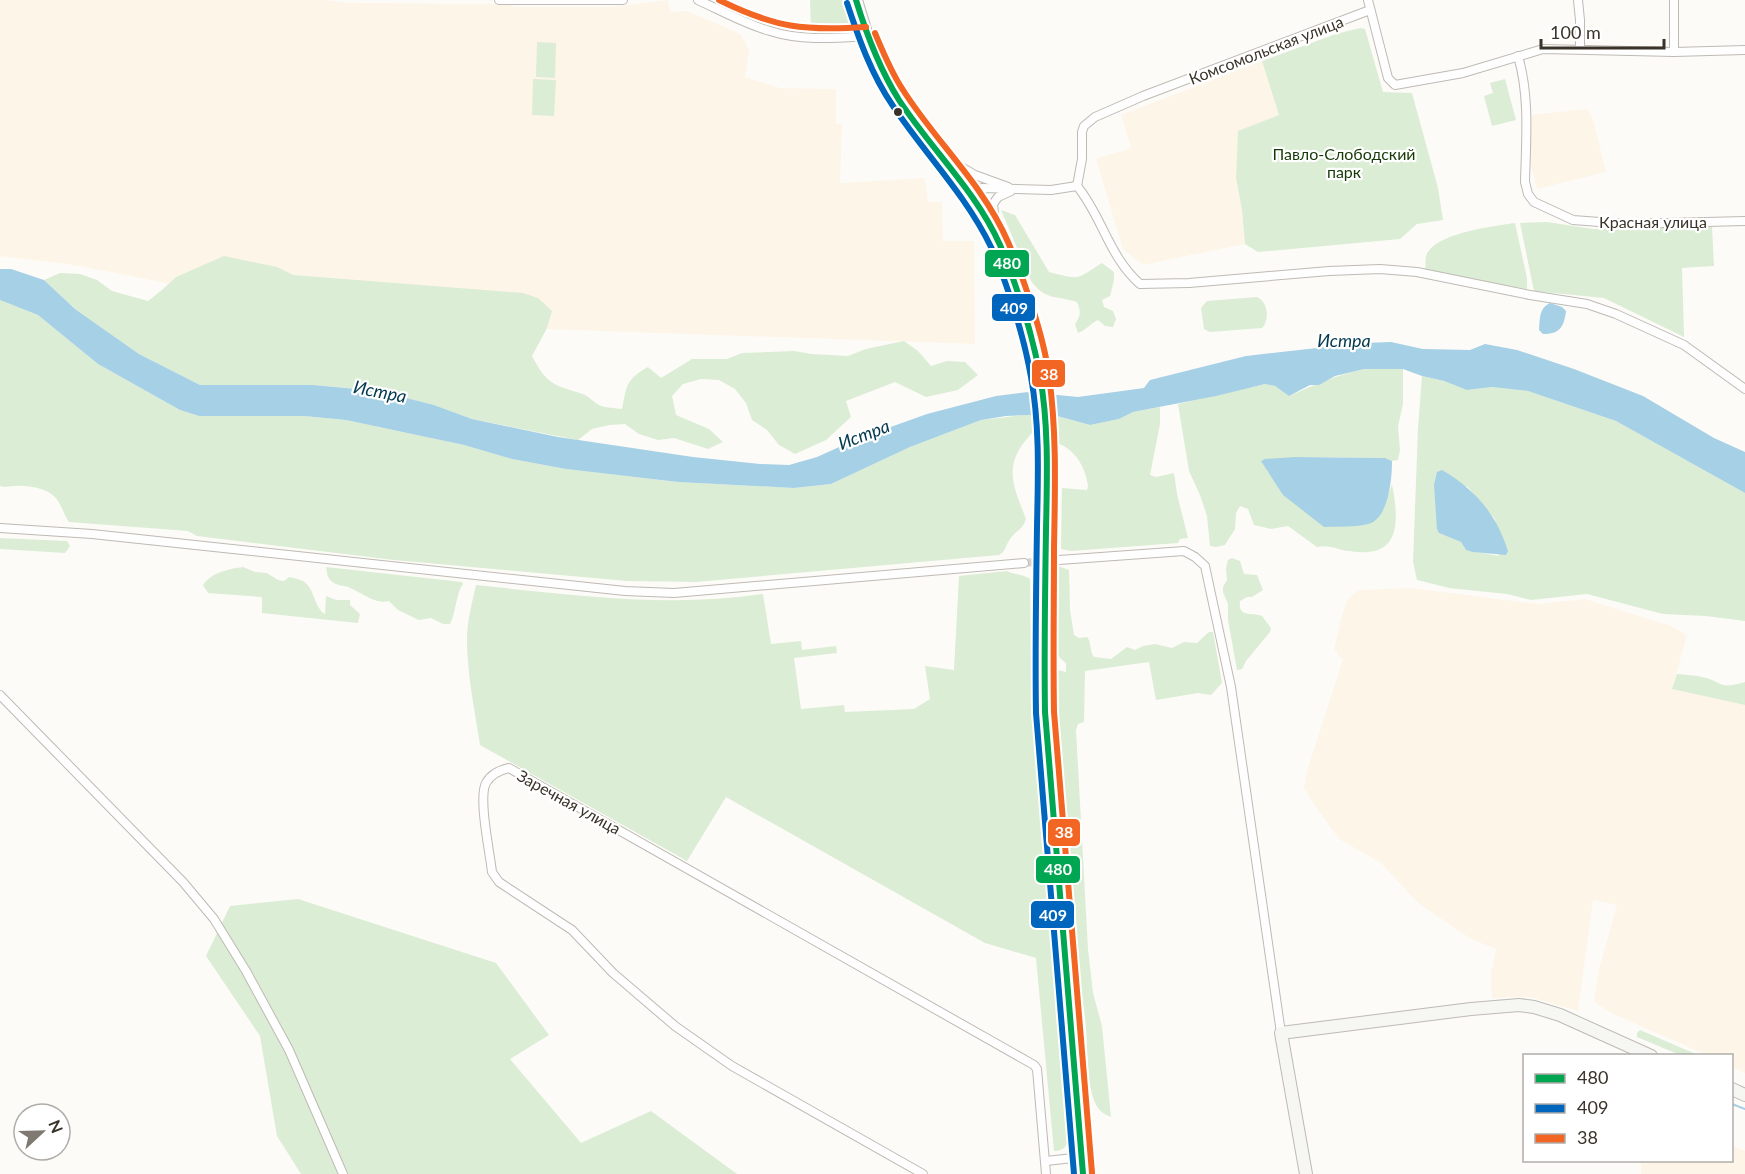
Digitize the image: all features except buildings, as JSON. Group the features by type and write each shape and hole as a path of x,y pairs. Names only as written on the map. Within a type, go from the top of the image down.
{"main road":[{"path":"856,0 867,36 891,88 971,194 1000,246 1017,291 1040,376 1045,416 1047,482 1045,712 1083,1174"},
{"path":"1306,1174 1281,1033 1519,1005 1560,1015 1647,1054"}],"street":[{"path":"499,0 623,0"},
{"path":"699,0 772,32 808,37 867,36"},
{"path":"1368,0 1388,78 1395,85 1463,73 1543,49 1674,52 1745,50"},
{"path":"1578,0 1580,49"},
{"path":"1674,0 1674,52"},
{"name":"Комсомольская улица","path":"1077,186 1082,159 1082,132 1084,126 1095,117 1143,96 1370,10"},
{"name":"Красная улица","path":"1518,56 1524,74 1526,103 1525,182 1528,194 1534,202 1573,220 1600,223 1745,221"},
{"path":"942,156 975,175 1017,190"},
{"path":"971,194 982,188 1051,190 1077,186 1089,201 1118,259 1140,284 1189,283 1329,271 1417,272 1587,304 1616,314 1684,345 1745,389"},
{"path":"1000,246 994,222 993,204 998,197 1017,190"},
{"path":"0,528 92,534 625,591 674,593 1024,563"},
{"path":"1059,560 1184,551 1205,566 1231,687 1281,1033"},
{"path":"0,695 183,882 214,919 252,981 289,1050 343,1174"},
{"name":"Заречная улица","path":"923,1174 722,1059 675,1026 613,973 572,930 499,882 492,872 483,797 486,783 498,771 509,768 1034,1065 1037,1069 1046,1174"},
{"path":"1046,1161 1082,1156"}],"shaded area":[{"path":"0,0 325,0 348,3 613,7 668,0 670,12 687,11 742,36 749,51 745,77 780,88 836,89 836,124 842,124 840,183 925,178 928,202 942,202 943,241 974,241 975,344 372,323 74,265 0,256"},
{"path":"1262,61 1279,115 1238,132 1236,178 1245,244 1143,265 1123,249 1096,159 1131,148 1121,115"},
{"path":"1587,109 1593,119 1606,172 1537,189 1528,153 1530,115"},
{"path":"1411,588 1538,604 1585,599 1671,626 1687,635 1672,689 1745,705 1745,1073 1733,1067 1733,1054 1705,1054 1613,1014 1594,1002 1599,969 1617,905 1593,900 1578,1011 1530,997 1492,998 1491,975 1496,949 1471,939 1418,903 1381,863 1339,839 1304,788 1307,771 1343,659 1334,650 1342,615 1348,599 1359,590"},
{"path":"1733,1145 1745,1151 1745,1174 1641,1174 1641,1162 1733,1162"}],"green space":[{"path":"810,0 846,0 851,26 849,29 811,29"},
{"name":"Павло-Слободский парк","path":"1360,28 1365,29 1383,92 1412,93 1438,188 1443,220 1417,224 1400,239 1258,252 1245,244 1236,178 1238,131 1279,115 1262,61 1336,34"},
{"path":"537,42 556,43 555,78 536,77"},
{"path":"533,79 556,80 554,116 532,115"},
{"path":"1505,79 1516,120 1492,126 1484,96 1493,93 1490,83"},
{"path":"1001,210 1015,215 1049,272 1077,277 1102,263 1114,272 1110,296 1102,300 1104,307 1113,311 1116,319 1113,327 1105,326 1098,320 1078,333 1075,324 1080,313 1077,302 1046,295 1031,281"},
{"path":"1547,222 1593,229 1712,227 1714,266 1682,268 1684,337 1604,298 1534,291 1520,223"},
{"path":"1515,223 1527,278 1527,289 1425,272 1426,257 1431,249 1440,242 1465,232"},
{"path":"224,256 277,267 293,275 523,293 538,298 552,311 547,328 532,356 537,366 552,383 585,395 599,405 607,407 622,409 628,384 648,367 661,378 692,359 727,359 742,353 794,351 848,356 866,349 904,341 918,351 931,366 947,361 965,362 978,375 958,390 926,397 895,382 846,401 851,417 826,440 795,454 779,445 767,430 752,420 746,403 735,389 719,380 701,379 683,384 672,396 676,415 709,429 723,442 708,449 674,438 658,440 639,434 625,424 592,429 578,440 472,419 434,405 379,391 313,385 200,385 139,354 75,309 44,280 60,273 80,274 97,280 112,291 148,301 176,277"},
{"path":"1257,297 1264,303 1267,311 1265,325 1262,328 1210,332 1204,329 1201,308 1207,301"},
{"path":"0,300 38,315 98,364 180,410 199,416 304,416 346,420 464,445 512,459 566,469 678,482 794,488 831,484 910,447 981,420 1033,414 1033,432 1023,443 1013,464 1014,484 1026,519 1023,526 1008,541 1005,550 999,555 696,582 627,581 394,560 197,536 188,531 69,522 58,501 50,493 32,487 0,486"},
{"path":"1364,369 1403,369 1403,404 1398,426 1400,450 1398,460 1295,457 1267,471 1283,495 1383,510 1392,484 1396,511 1393,535 1388,544 1379,550 1366,552 1326,546 1317,547 1288,526 1271,529 1254,525 1248,509 1240,506 1236,513 1235,529 1225,545 1210,546 1207,516 1189,471 1178,404 1265,384 1275,386 1289,396 1335,377"},
{"path":"1422,376 1467,390 1492,387 1528,391 1616,421 1745,493 1745,621 1663,614 1587,594 1531,600 1507,594 1449,588 1417,580 1413,562","holes":["1467,486 1495,519 1499,556 1466,550 1461,542 1439,533"]},
{"path":"1160,407 1160,424 1150,475 1156,477 1174,473 1188,538 1180,539 1178,543 1071,551 1061,549 1062,488 1087,490 1088,486 1085,473 1075,455 1059,444 1057,416 1090,425 1119,419 1133,412"},
{"path":"0,538 67,541 70,546 65,553 0,549"},
{"path":"1232,558 1240,561 1244,574 1257,575 1263,590 1240,601 1241,610 1262,616 1271,628 1242,669 1237,670 1228,620 1228,604 1223,592 1227,580 1228,560"},
{"path":"1055,565 1069,570 1070,610 1074,635 1079,638 1087,637 1094,657 1111,659 1127,647 1135,650 1155,644 1172,648 1184,642 1197,643 1209,632 1213,632 1222,683 1211,695 1198,693 1156,700 1149,662 1085,671 1084,722 1078,724 1076,730 1088,949 1093,993 1102,1026 1111,1117 1096,1105 1090,1085 1085,1017 1074,931 1054,672 1058,670 1066,672 1066,663 1053,646"},
{"path":"243,567 255,572 267,573 278,580 284,581 289,577 303,581 310,588 321,611 325,614 326,596 336,600 350,600 350,605 360,614 358,623 262,613 262,597 208,593 203,585 216,574"},
{"path":"326,567 462,582 463,584 450,624 443,624 431,618 419,620 398,610 389,601 373,600 348,587 335,584 329,578"},
{"path":"1007,571 1030,579 1031,658 1070,1135 1065,1146 1058,1151 1054,1151 1036,958 985,943 726,797 687,861 480,745 468,666 468,626 476,585 584,596 655,600 727,598 763,594 771,644 801,641 802,650 836,646 837,653 794,658 801,709 844,705 845,712 914,709 930,699 925,666 954,670 959,576"},
{"path":"1677,674 1702,677 1725,685 1745,682 1745,705 1672,689"},
{"path":"298,899 496,963 549,1035 510,1059 581,1143 651,1111 737,1174 301,1174 277,1136 260,1036 206,956 230,906"},
{"path":"1640,1030 1696,1054 1678,1054 1637,1037"}],"water":[{"name":"Истра","path":"0,269 11,269 44,280 75,309 139,354 200,385 313,385 379,391 434,405 472,419 558,437 693,457 760,464 789,465 817,457 857,439 927,414 996,396 1028,392 1078,397 1144,388 1150,380 1246,356 1362,343 1391,342 1423,349 1470,350 1485,344 1517,350 1643,396 1714,438 1745,452 1745,493 1616,421 1528,391 1492,387 1467,390 1403,369 1364,369 1335,376 1319,385 1310,385 1289,396 1275,386 1265,384 1133,412 1119,419 1090,425 1050,414 1006,416 981,420 910,447 831,484 794,488 678,482 566,469 512,459 464,445 346,420 304,416 199,416 180,410 98,364 38,315 0,300"},
{"path":"1550,303 1562,307 1566,311 1565,317 1560,329 1553,333 1543,334 1539,330 1541,314 1546,305"},
{"path":"1295,457 1385,458 1392,461 1388,497 1381,514 1375,521 1368,524 1324,527 1283,495 1261,461"},
{"path":"1442,470 1465,486 1491,514 1508,551 1506,555 1466,550 1461,542 1439,533 1434,485 1437,472"}],"waterway":[{"path":"1733,1104 1745,1109"}],"tunnel":[{"path":"1024,563 1059,560"}],"transit line":[{"name":"38","path":"719,0 757,17 791,26 866,27"},
{"name":"480","path":"856,0 874,52 899,100 979,206 1000,245 1023,309 1040,376 1047,453 1045,712 1083,1174"},
{"name":"409","path":"847,3 866,56 885,94 970,210 991,247 1015,311 1031,377 1038,452 1036,713 1074,1174"},
{"name":"38","path":"875,33 903,90 986,201 998,221 1027,290 1046,361 1052,398 1055,462 1054,712 1092,1173"}]}
